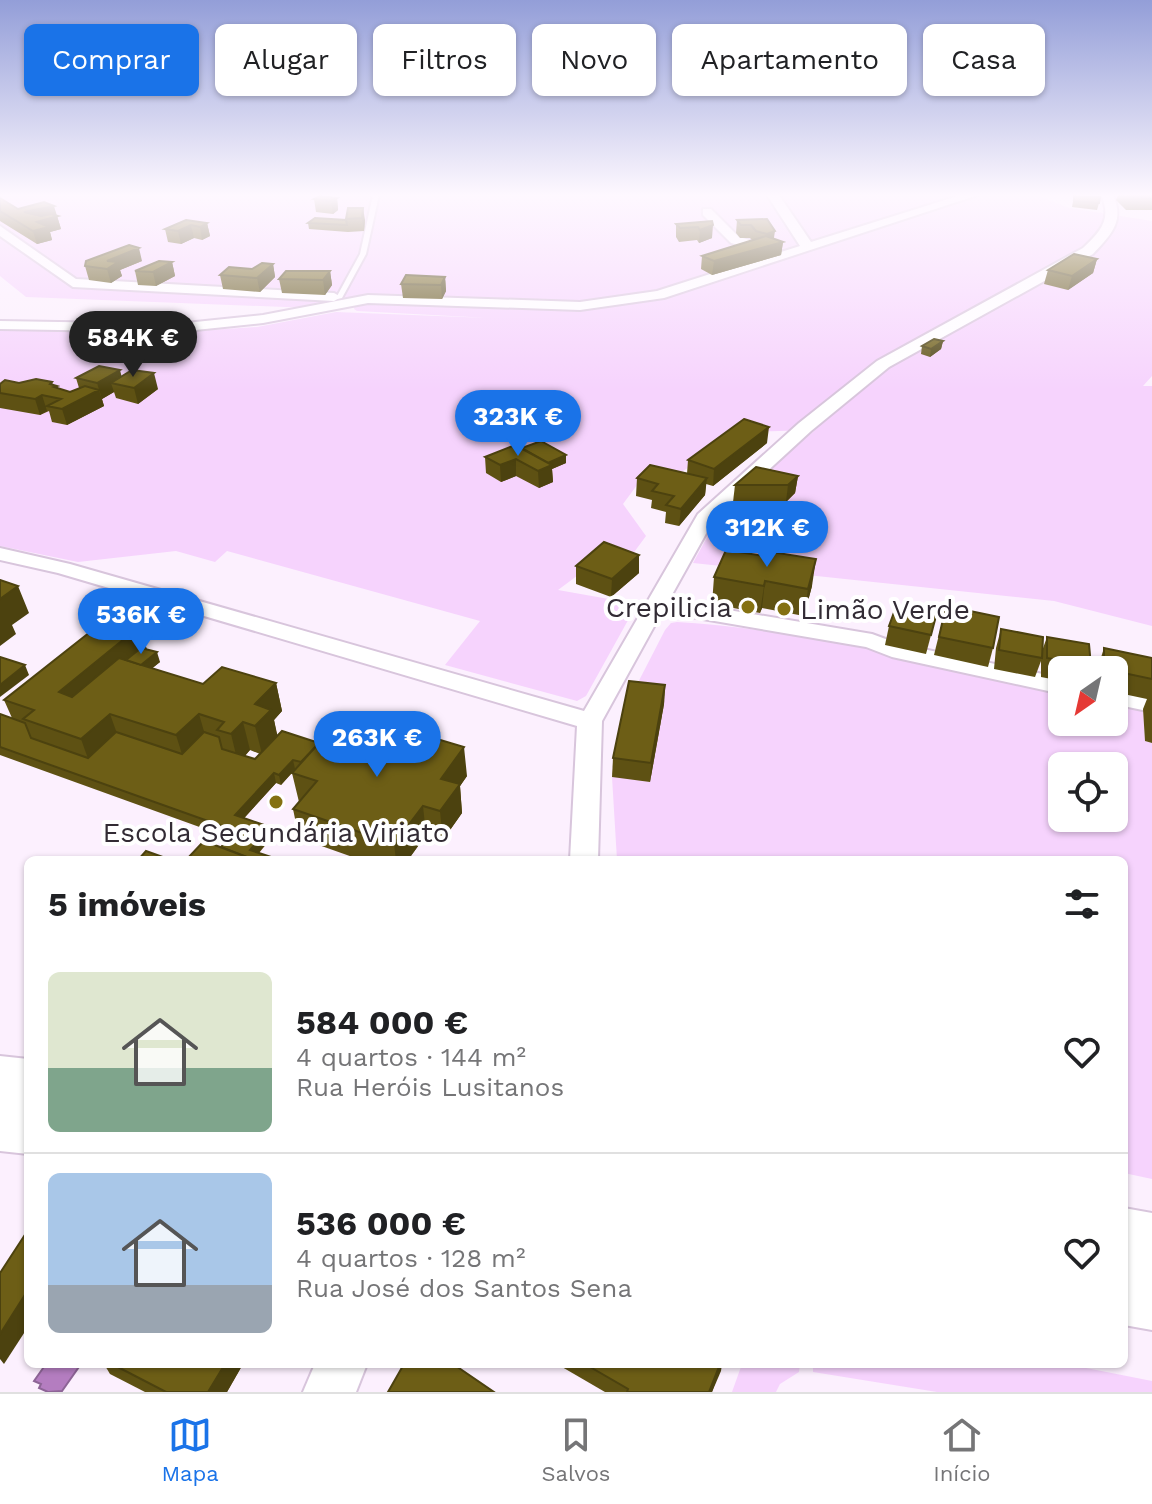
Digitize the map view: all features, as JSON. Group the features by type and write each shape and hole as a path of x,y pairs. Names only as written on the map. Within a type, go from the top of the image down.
{"main road":[{"path":"0,1080 24,1083"},
{"path":"0,1125 24,1128"},
{"path":"1128,1239 1152,1243"},
{"path":"1128,1295 1152,1299"}],"street":[{"path":"41,260 73,283 339,298 606,304 659,295 770,260"},
{"path":"584,856 590,721 705,518 805,427 883,364 1072,260"},
{"path":"0,325 176,328 263,319 368,299"},
{"path":"0,554 63,568 590,721"},
{"path":"657,605 872,641 892,650 1048,683"},
{"path":"1128,699 1152,704"},
{"path":"329,1392 340,1368"}],"lane":[{"path":"339,298 360,260"}],"shaded area":[{"path":"0,260 1152,260 1152,376 1143,386 1152,386 1152,626 1054,601 693,563 712,528 733,502 815,430 746,432 678,474 643,477 623,504 646,536 632,555 609,552 558,590 637,604 586,696 577,701 445,665 480,621 227,551 215,562 176,551 78,562 0,546 0,328 130,335 257,327 336,312 489,318 357,311 355,305 320,301 321,304 311,308 26,297 0,276"},
{"path":"677,622 822,640 1048,686 1048,736 1128,736 1128,704 1143,709 1145,741 1152,743 1152,1179 1128,1174 1128,856 617,856 612,777 629,700 665,630 671,623"},
{"path":"43,1368 78,1368 62,1391 48,1392 39,1388 41,1384 34,1381"},
{"path":"741,1368 800,1368 799,1372 780,1384 776,1392 732,1392"},
{"path":"813,1368 1086,1368 1152,1381 1152,1392 937,1392 813,1372"}],"building":[{"path":"1064,260 1096,260 1072,276 1048,270"},
{"path":"86,261 118,262 107,269 85,266"},
{"path":"159,261 172,262 153,272 135,271"},
{"path":"262,263 273,264 257,278 220,275 229,267 252,269"},
{"path":"286,271 330,271 323,280 279,279"},
{"path":"406,275 445,277 441,285 401,284"},
{"path":"934,339 943,341 931,349 922,346"},
{"path":"99,366 120,370 97,383 76,378"},
{"path":"132,370 154,373 134,388 111,383"},
{"path":"36,379 52,382 50,384 57,386 54,387 70,392 85,386 99,390 62,409 47,406 61,399 42,395 35,399 0,393 0,384 5,380 19,383"},
{"path":"744,419 769,427 714,469 688,460"},
{"path":"541,441 566,455 548,463 522,448"},
{"path":"515,445 552,465 538,471 516,459 500,465 485,457"},
{"path":"650,465 707,478 681,509 666,505 674,496 652,491 658,484 637,478"},
{"path":"756,467 798,476 788,485 735,485"},
{"path":"604,542 639,555 612,579 576,566"},
{"path":"726,550 770,557 772,552 816,559 808,589 765,581 764,586 714,577"},
{"path":"0,580 18,586 0,599"},
{"path":"946,606 999,617 993,648 939,637"},
{"path":"896,607 936,616 931,635 889,626"},
{"path":"109,617 140,626 59,692 72,697 119,658 203,684 222,667 276,683 255,704 271,710 255,726 243,722 231,734 217,730 224,722 199,714 176,735 110,714 81,739 23,719 34,710 4,700"},
{"path":"1001,629 1043,637 1042,658 999,650"},
{"path":"1047,637 1089,644 1090,656 1047,658"},
{"path":"141,648 157,652 141,665 126,660"},
{"path":"1104,648 1152,658 1152,679 1128,674 1128,656 1104,656"},
{"path":"0,657 25,665 0,685"},
{"path":"629,681 665,685 651,763 613,758"},
{"path":"0,714 25,723 31,738 88,758 116,732 182,754 204,732 219,737 222,749 255,759 282,731 319,743 301,762 293,760 279,775 274,773 235,815 270,827 250,850 268,856 243,856 221,847 236,831 0,747"},
{"path":"360,716 464,747 441,779 460,784 440,811 423,806 394,844 293,809 317,781 292,773 320,742 334,746"},
{"path":"204,841 244,856 190,856"},
{"path":"146,851 160,856 142,856"},
{"path":"24,1236 24,1296 0,1334 0,1273"},
{"path":"120,1368 223,1368 208,1392 166,1392"},
{"path":"402,1368 459,1368 494,1392 388,1392"},
{"path":"592,1368 718,1368 709,1392 627,1392 628,1389"}],"place":[{"name":"Crepilicia","path":"748,607"},
{"name":"Limão Verde","path":"784,609"},
{"name":"Escola Secundária Viriato","path":"276,802"}]}
